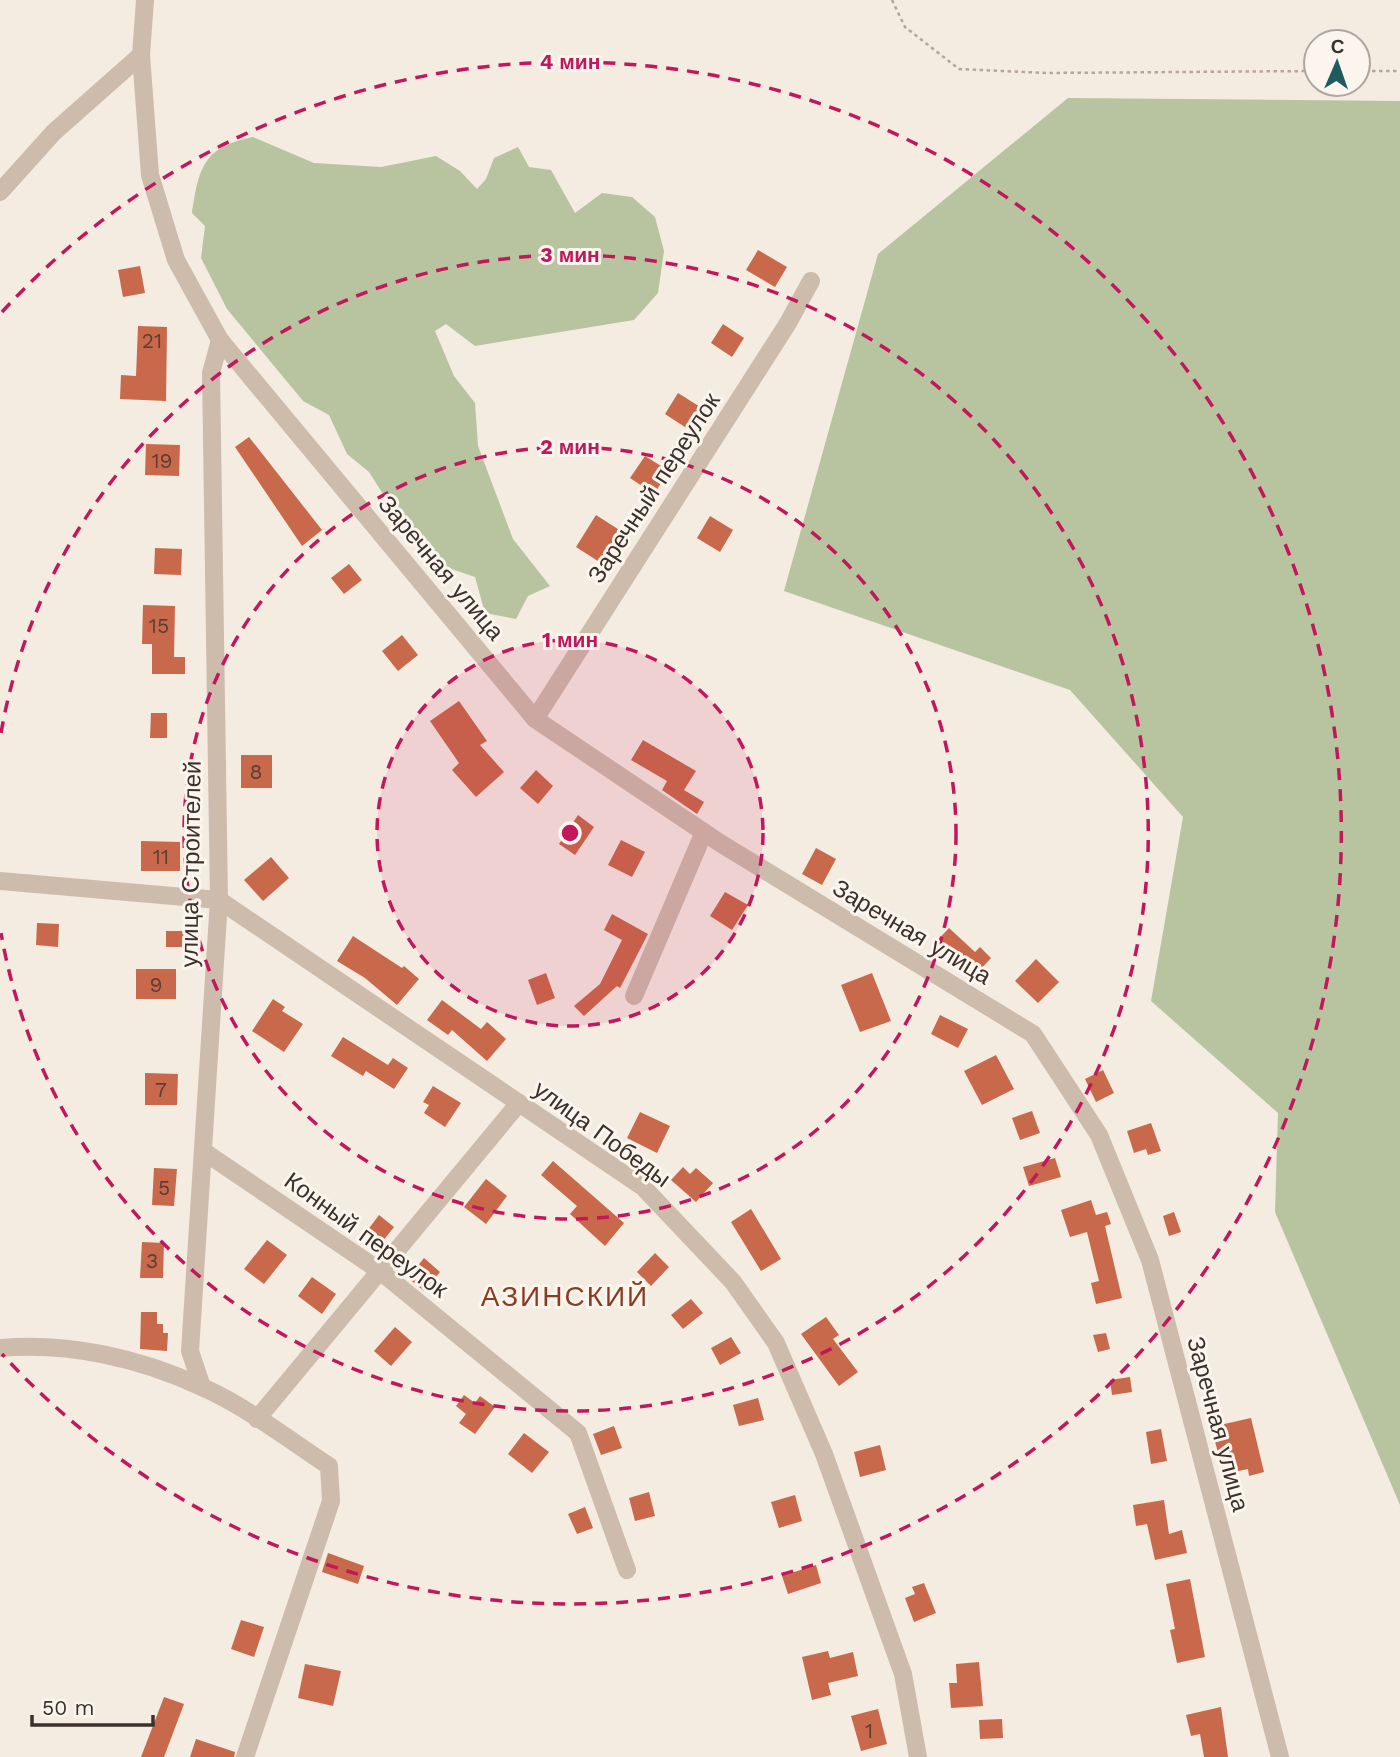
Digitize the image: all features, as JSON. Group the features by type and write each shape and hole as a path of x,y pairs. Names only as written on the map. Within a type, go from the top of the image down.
{"street":[{"name":"Заречная улица","path":"145,0 141,55 150,175 176,260 220,340 535,719 704,832 1033,1034 1099,1135 1150,1260 1280,1757"},
{"path":"0,192 54,132 141,55"},
{"name":"Заречный переулок","path":"535,719 788,323 811,281"},
{"name":"улица Строителей","path":"202,1387 190,1351 219,900 211,373 220,340"},
{"path":"634,996 704,832"},
{"name":"улица Победы","path":"0,881 219,900 643,1187 733,1283 776,1343 824,1454 903,1674 918,1757"},
{"path":"257,1419 519,1103"},
{"name":"Конный переулок","path":"203,1152 380,1271 578,1433 627,1570"},
{"path":"0,1348 26,1346 111,1354 202,1387 329,1466 331,1501 245,1757"}],"path":[{"path":"892,0 905,27 959,69 1046,73 1302,71"},
{"path":"1372,71 1400,71"}],"green space":[{"path":"1068,98 1400,101 1400,1505 1275,1212 1278,1113 1151,1001 1183,817 1070,690 784,591 878,254"},
{"path":"253,137 314,163 381,167 436,156 460,171 477,189 486,179 494,158 518,147 529,167 551,170 575,213 602,193 632,197 655,217 664,251 658,293 634,320 475,346 446,324 435,331 454,376 475,403 478,446 513,539 550,586 528,596 516,619 485,613 475,577 425,560 369,472 347,454 329,415 303,401 227,309 201,258 205,226 192,213 197,184 206,162 223,147"}],"building":[{"path":"758,250 787,267 775,287 746,270"},
{"path":"140,266 145,293 123,297 118,270"},
{"path":"723,324 744,338 732,357 711,343"},
{"path":"138,326 167,327 166,401 120,399 121,375 136,376"},
{"path":"678,393 705,410 691,431 665,414"},
{"path":"249,437 322,530 302,546 235,447"},
{"path":"146,444 180,445 179,476 145,475"},
{"path":"645,456 669,471 654,494 630,478"},
{"path":"596,515 621,531 601,563 576,547"},
{"path":"710,516 733,530 720,552 697,538"},
{"path":"155,548 182,549 181,575 154,574"},
{"path":"349,564 362,580 344,594 331,578"},
{"path":"143,605 175,606 174,657 185,657 185,674 152,674 152,644 142,644"},
{"path":"402,635 418,655 398,671 382,651"},
{"path":"459,701 487,741 480,745 504,772 476,797 452,770 459,763 430,721"},
{"path":"151,713 167,713 167,738 150,738"},
{"path":"643,740 696,771 684,790 704,802 697,814 662,790 667,781 631,760"},
{"path":"241,755 272,755 272,788 241,788"},
{"path":"536,770 553,786 538,804 520,788"},
{"path":"578,815 594,827 575,855 559,844"},
{"path":"621,840 645,852 632,877 608,865"},
{"path":"141,841 180,842 180,871 141,871"},
{"path":"816,848 836,859 822,885 802,874"},
{"path":"271,857 289,878 263,901 244,880"},
{"path":"725,892 748,905 732,930 710,916"},
{"path":"612,914 648,934 620,988 617,986 584,1016 574,1006 600,984 622,940 604,930"},
{"path":"37,923 59,924 58,947 36,945"},
{"path":"949,928 975,952 980,947 991,958 970,981 932,946"},
{"path":"166,931 185,931 185,947 166,947"},
{"path":"353,936 402,968 404,966 419,979 397,1005 365,978 337,961"},
{"path":"1036,959 1059,982 1038,1003 1015,981"},
{"path":"136,969 176,969 176,999 136,999"},
{"path":"546,973 555,998 537,1005 528,980"},
{"path":"872,973 891,1021 860,1032 841,985"},
{"path":"273,999 285,1007 282,1011 303,1024 284,1052 252,1031"},
{"path":"442,1000 481,1029 487,1022 506,1039 487,1061 452,1030 448,1035 427,1020"},
{"path":"940,1015 968,1029 958,1048 931,1034"},
{"path":"343,1037 388,1065 393,1058 408,1068 394,1089 366,1071 363,1076 331,1056"},
{"path":"996,1055 1014,1089 982,1105 964,1071"},
{"path":"1103,1070 1114,1093 1096,1102 1085,1079"},
{"path":"145,1073 178,1074 177,1105 145,1105"},
{"path":"433,1086 461,1103 445,1127 424,1113 429,1105 423,1102"},
{"path":"1032,1111 1040,1133 1020,1140 1012,1118"},
{"path":"640,1112 670,1126 657,1153 627,1138"},
{"path":"1151,1123 1161,1151 1148,1155 1146,1149 1134,1153 1127,1131"},
{"path":"1055,1158 1061,1177 1029,1186 1023,1167"},
{"path":"553,1161 624,1223 605,1246 570,1214 577,1206 541,1175"},
{"path":"683,1167 690,1174 696,1168 713,1183 696,1202 671,1180"},
{"path":"154,1168 177,1169 174,1206 152,1205"},
{"path":"486,1179 507,1196 486,1224 464,1207"},
{"path":"1091,1200 1096,1215 1107,1212 1111,1224 1105,1226 1122,1298 1096,1304 1091,1283 1099,1281 1087,1232 1070,1237 1061,1210"},
{"path":"751,1209 781,1259 761,1271 731,1222"},
{"path":"1174,1212 1181,1232 1169,1236 1163,1216"},
{"path":"379,1215 394,1227 379,1246 364,1235"},
{"path":"267,1240 287,1255 264,1284 244,1269"},
{"path":"142,1242 164,1243 163,1278 140,1278"},
{"path":"655,1253 669,1267 651,1286 637,1272"},
{"path":"424,1258 440,1272 424,1291 408,1278"},
{"path":"312,1277 336,1294 322,1314 298,1296"},
{"path":"691,1299 703,1313 683,1329 671,1315"},
{"path":"141,1312 157,1312 157,1324 163,1324 163,1333 168,1333 167,1351 140,1349"},
{"path":"826,1317 839,1335 833,1339 858,1372 839,1386 801,1334"},
{"path":"395,1327 412,1342 391,1366 374,1351"},
{"path":"1106,1333 1110,1349 1098,1352 1093,1335"},
{"path":"731,1337 741,1353 720,1365 711,1348"},
{"path":"1130,1377 1132,1392 1112,1395 1110,1380"},
{"path":"464,1395 475,1403 480,1396 495,1407 475,1434 459,1423 466,1414 456,1406"},
{"path":"758,1398 764,1420 739,1426 733,1405"},
{"path":"1251,1418 1264,1472 1249,1476 1248,1469 1224,1474 1211,1427"},
{"path":"614,1426 622,1448 601,1455 593,1434"},
{"path":"1161,1429 1167,1461 1151,1464 1146,1432"},
{"path":"524,1433 549,1452 532,1473 508,1454"},
{"path":"880,1445 886,1470 860,1477 854,1452"},
{"path":"649,1492 655,1516 635,1521 629,1498"},
{"path":"795,1495 802,1521 779,1528 771,1502"},
{"path":"1164,1500 1169,1534 1182,1530 1187,1553 1155,1560 1147,1524 1136,1526 1133,1505"},
{"path":"585,1507 593,1528 577,1534 568,1514"},
{"path":"328,1553 364,1566 358,1584 322,1572"},
{"path":"816,1565 821,1583 788,1594 782,1576"},
{"path":"1190,1579 1205,1657 1177,1663 1170,1630 1175,1629 1166,1584"},
{"path":"924,1583 936,1613 914,1622 905,1598 915,1594 912,1587"},
{"path":"241,1620 264,1627 254,1657 231,1649"},
{"path":"828,1651 830,1658 853,1652 858,1676 828,1683 831,1695 812,1700 802,1657"},
{"path":"979,1662 983,1706 951,1708 949,1683 957,1683 956,1664"},
{"path":"305,1664 341,1671 333,1706 298,1698"},
{"path":"164,1697 184,1704 164,1757 141,1757"},
{"path":"1221,1707 1228,1757 1204,1757 1200,1734 1191,1736 1186,1715"},
{"path":"878,1709 887,1744 861,1751 851,1716"},
{"path":"1002,1719 1003,1738 980,1739 979,1720"},
{"path":"196,1739 235,1752 234,1757 190,1757"}],"district":[{"name":"АЗИНСКИЙ","path":"565,1296"}]}
